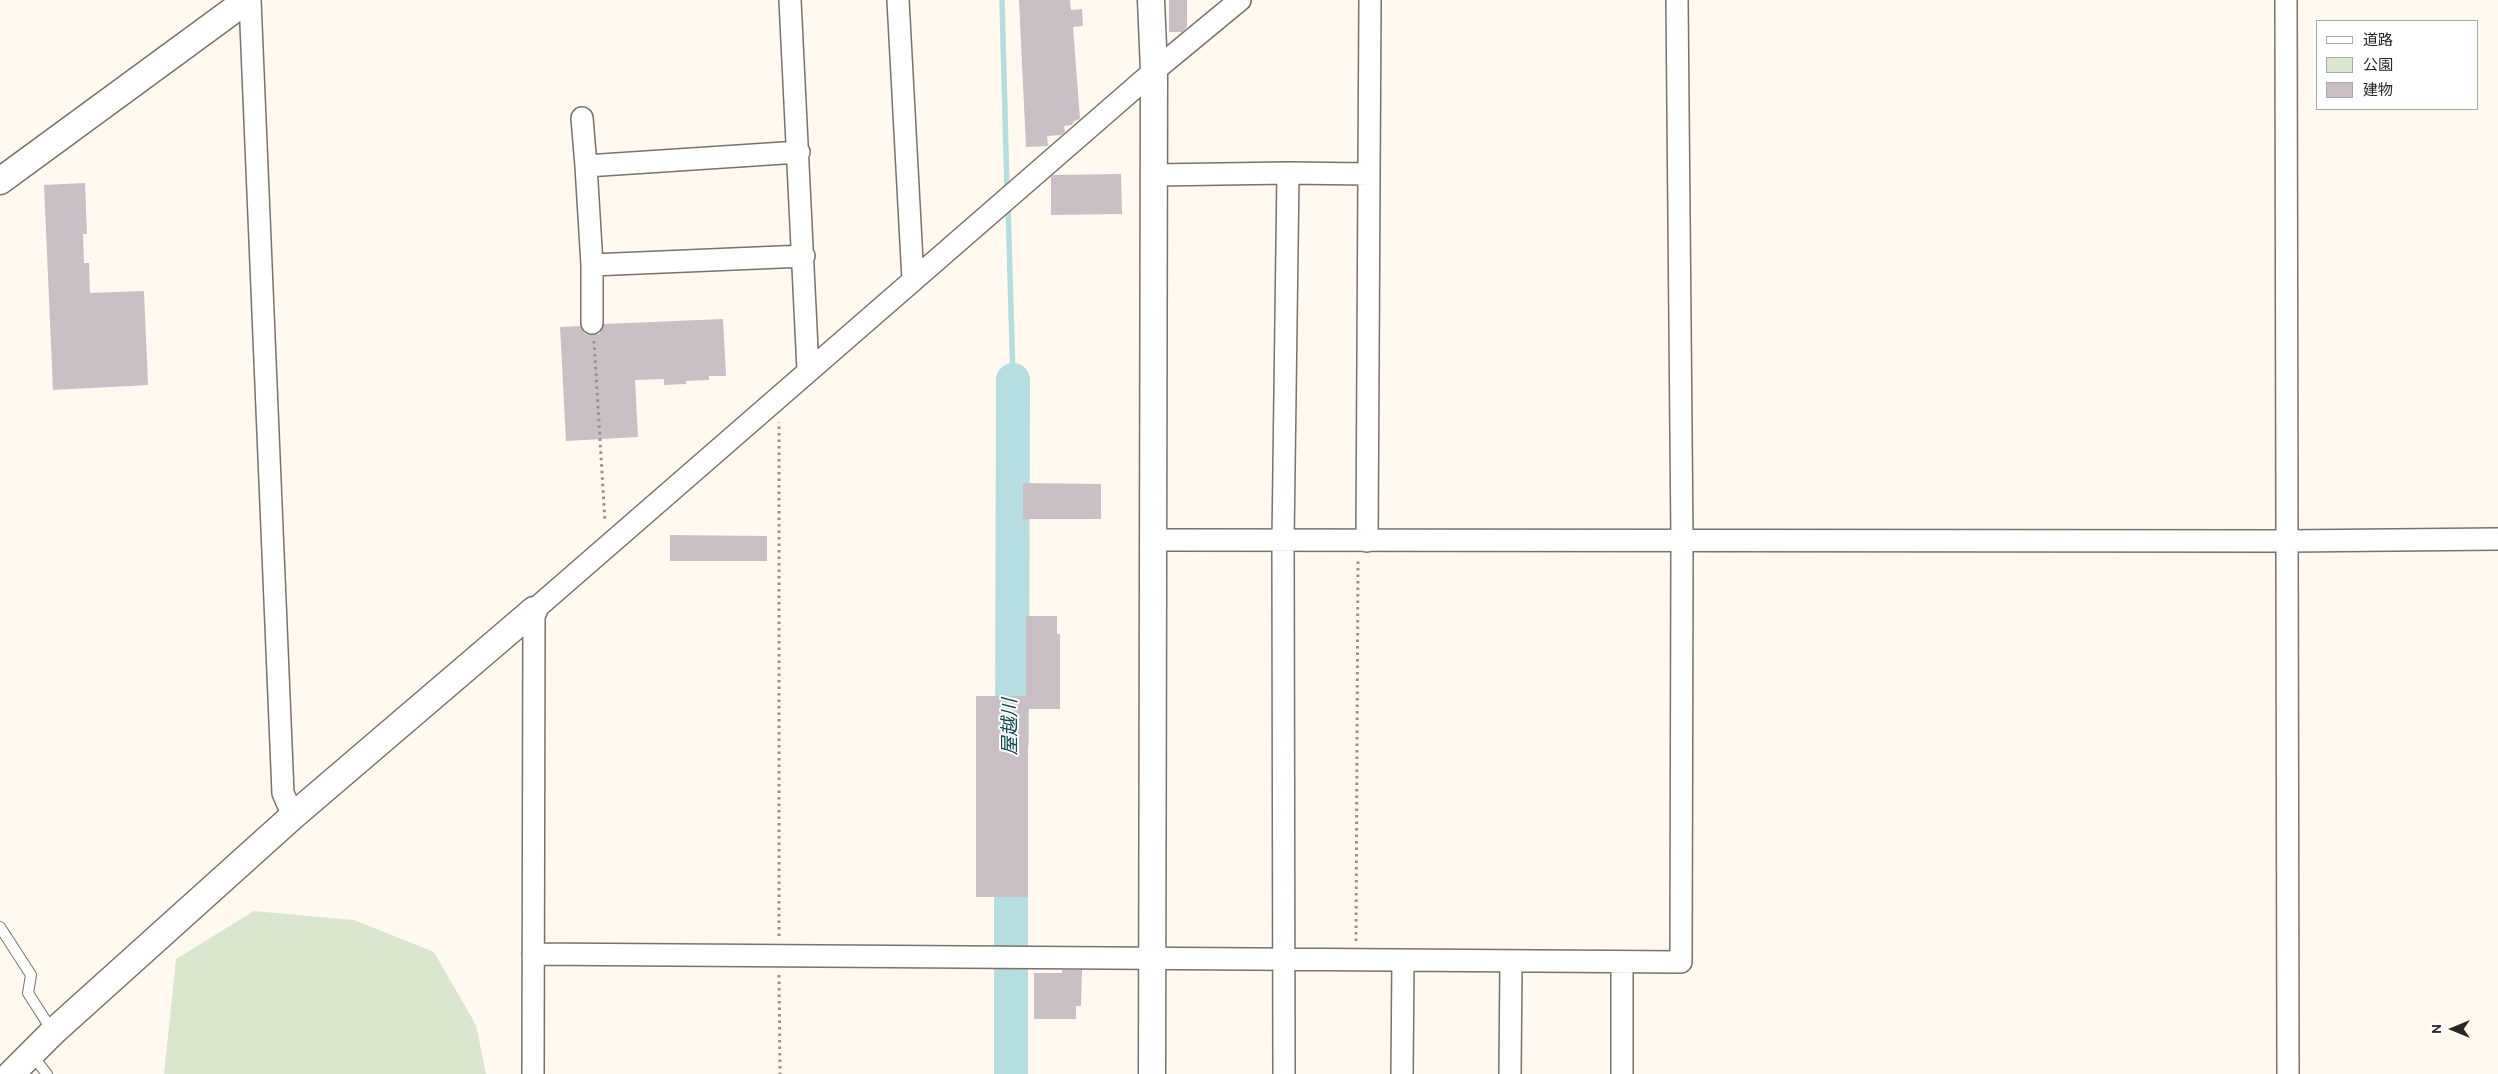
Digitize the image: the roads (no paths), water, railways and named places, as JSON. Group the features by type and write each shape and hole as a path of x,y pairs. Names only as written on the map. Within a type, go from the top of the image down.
{"street":[{"path":"0,181 248,0"},
{"path":"248,0 283,793 293,816"},
{"path":"790,0 799,152 808,370"},
{"path":"898,0 913,280"},
{"path":"1151,0 1154,71 1152,1074"},
{"path":"11,1074 53,1032 293,816 607,547 808,370 1154,71 1240,0"},
{"path":"1362,541 1369,174 1370,0"},
{"path":"533,954 1681,962 1682,541 1677,0"},
{"path":"2286,0 2288,1074"},
{"path":"582,118 592,265 592,323"},
{"path":"586,166 799,152"},
{"path":"1284,1074 1284,541 1288,173"},
{"path":"1154,175 1369,174"},
{"path":"592,265 804,256"},
{"path":"1152,540 2288,541 2498,539"},
{"path":"533,1074 534,610"},
{"path":"1402,1074 1403,960"},
{"path":"1510,962 1510,1074"},
{"path":"1622,963 1622,1074"}],"lane":[{"path":"0,927 31,975 28,994 53,1032"},
{"path":"31,1054 47,1074"}],"waterway":[{"path":"1002,0 1007,190"},
{"path":"1008,205 1013,380"},
{"name":"屋越川","path":"1012,742 1013,380"},
{"name":"屋越川","path":"1011,850 1011,1074"}]}
